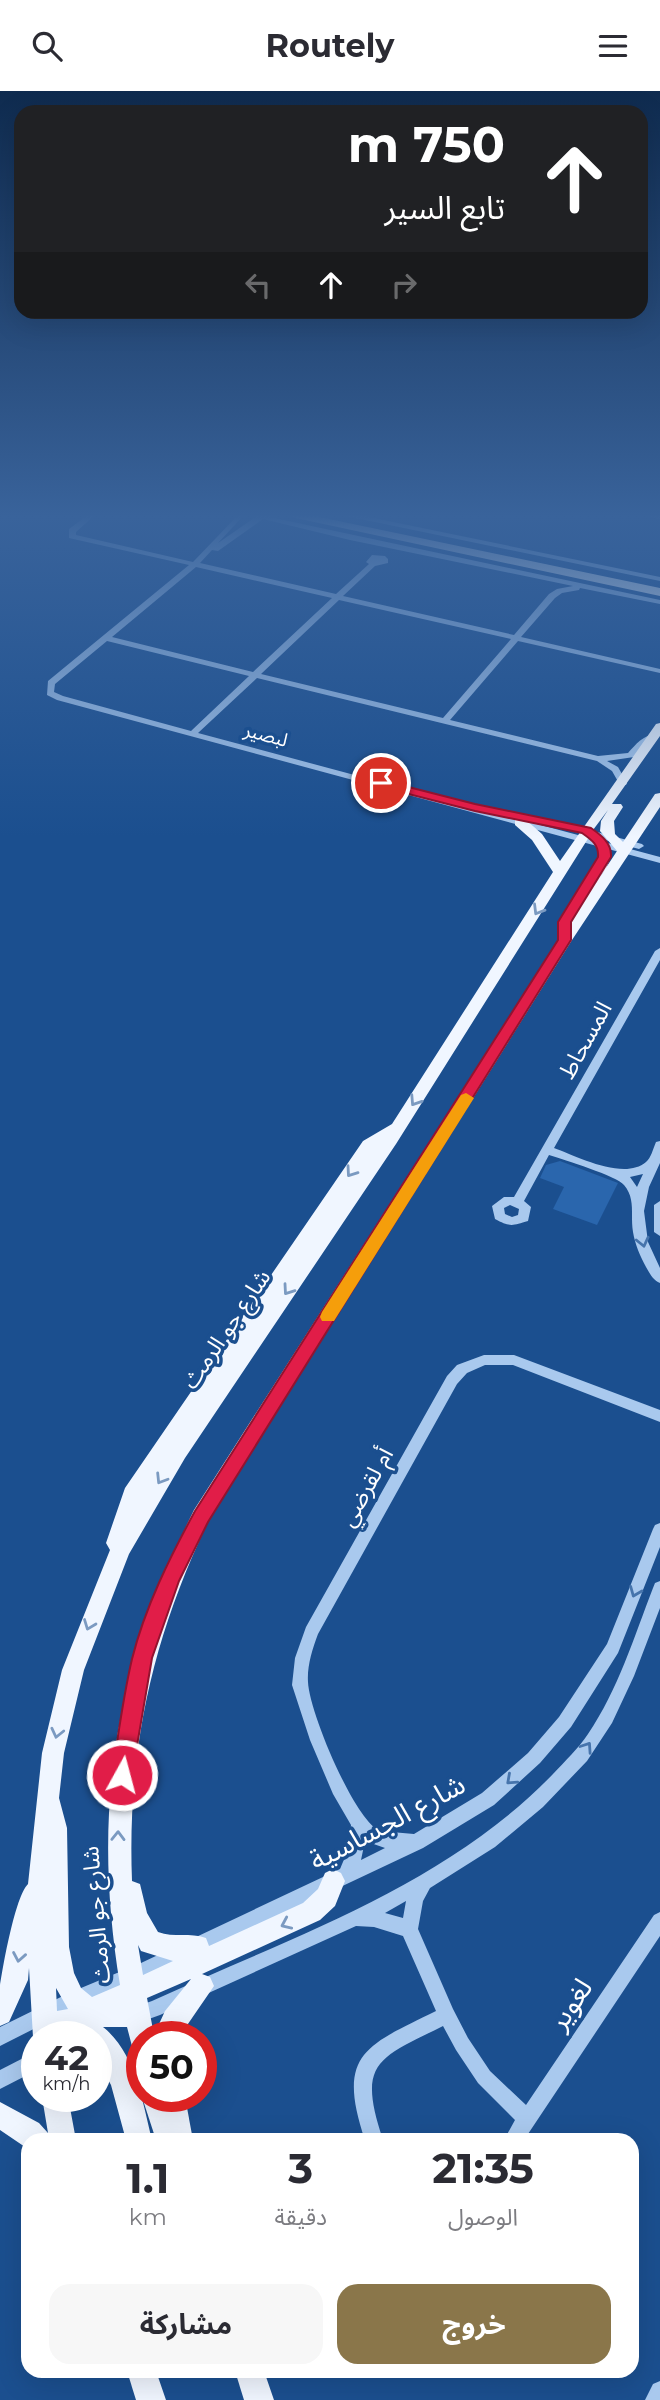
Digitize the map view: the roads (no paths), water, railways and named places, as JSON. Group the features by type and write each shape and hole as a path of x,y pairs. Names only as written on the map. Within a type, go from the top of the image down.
{"main road":[{"path":"45,2021 40,1937 40,1867 53,1753 73,1670 106,1580 135,1488 369,1145 399,1125 483,998 559,872 657,732"},
{"path":"565,940 564,922 605,857 605,823 652,753 657,732"},
{"name":"شارع جو الرمث","path":"139,2021 119,1867 122,1779 132,1703 153,1623 186,1545 201,1516 565,940 659,800"},
{"path":"520,822 537,837 559,872"},
{"path":"584,835 595,835 605,841 627,847"},
{"path":"46,1797 55,1818 53,1875 58,1954 76,2021"},
{"path":"0,2013 15,1980 23,1933 40,1867"},
{"path":"119,1867 132,1896 136,1917 150,1942 171,1949 197,1947"},
{"path":"81,2021 306,1915 322,1906 340,1877"},
{"path":"173,2021 201,1986"},
{"path":"112,2053 120,2070 137,2133"},
{"path":"58,2112 62,2133"},
{"path":"160,2112 167,2133"},
{"path":"175,2112 179,2133"},
{"path":"0,2115 31,2133"},
{"path":"143,2378 151,2400"},
{"path":"251,2378 259,2400"}],"street":[{"path":"50,692 51,683 126,622"},
{"path":"193,733 312,622"},
{"path":"443,622 660,671"},
{"path":"443,722 529,622"},
{"path":"106,638 597,759 615,769 622,783"},
{"name":"لبصير","path":"50,692 60,698 584,835"},
{"path":"597,759 631,755 642,742 657,732"},
{"name":"لبصير","path":"475,808 520,822 584,835"},
{"path":"627,847 660,852"},
{"path":"627,847 660,860"},
{"name":"المسحاط","path":"517,1202 660,951"},
{"path":"660,1145 639,1201 639,1228 645,1252 660,1278"},
{"path":"547,1150 615,1172 636,1173 655,1162"},
{"path":"615,1172 628,1181 639,1201"},
{"path":"660,1205 660,1232"},
{"name":"أم لقرضي","path":"359,1826 303,1704 300,1684 303,1652 311,1632 452,1380 462,1369 484,1360 514,1360 660,1416"},
{"name":"شارع الجساسية","path":"134,1995 197,1947 416,1842 488,1799 506,1785 565,1722 613,1648 660,1529"},
{"path":"81,2021 134,1995 154,2009 423,1884 493,1839 528,1810 581,1756 609,1712 660,1588"},
{"path":"340,1877 356,1850 359,1826 378,1839 416,1842"},
{"path":"423,1884 415,1899 410,1929 447,2015 484,2077 526,2118"},
{"path":"348,1920 374,1918 410,1929"},
{"name":"لغوير","path":"517,2133 660,1921"},
{"path":"371,2133 364,2115 359,2088 362,2074 371,2059 386,2047 447,2015"},
{"path":"0,2036 21,2031"},
{"path":"0,2080 21,2069"},
{"path":"655,2400 660,2391"}]}
